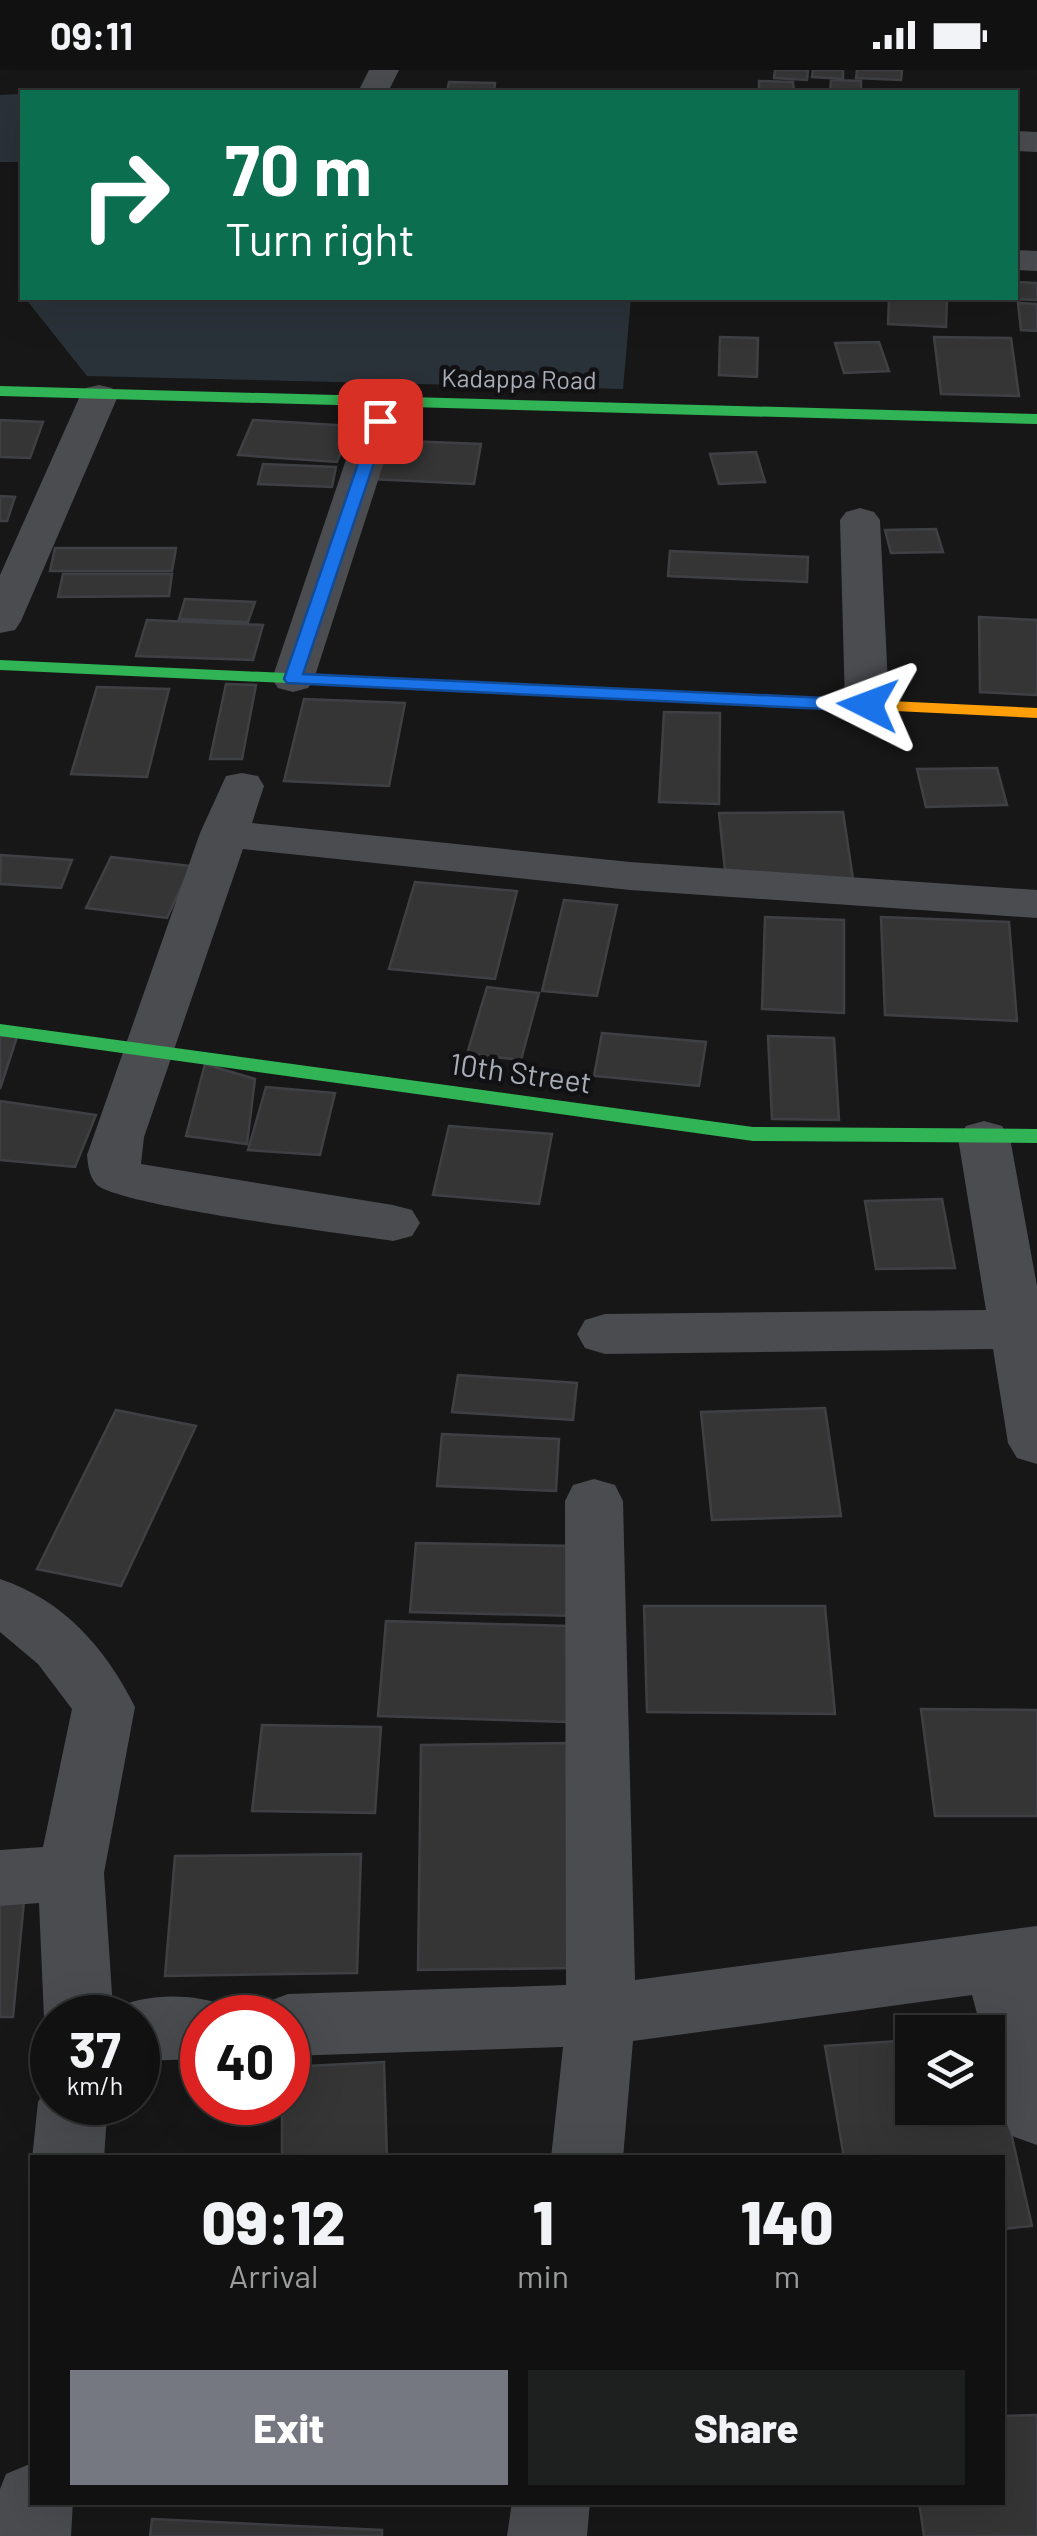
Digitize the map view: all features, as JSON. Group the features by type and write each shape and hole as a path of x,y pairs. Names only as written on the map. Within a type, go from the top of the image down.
{"street":[{"name":"Kadappa Road","path":"0,392 1037,420"},
{"path":"0,621 99,396"},
{"path":"293,679 384,403"},
{"path":"860,520 868,705"},
{"path":"0,666 1037,713"},
{"path":"242,786 112,1155 116,1174 142,1184 393,1223"},
{"path":"223,833 418,857 802,893 1037,904"},
{"name":"10th Street","path":"0,1030 753,1134 1011,1137"},
{"path":"1011,1137 1014,1328 1037,1443"},
{"path":"605,1334 1014,1328"},
{"path":"587,2155 602,2015 594,1501"},
{"path":"0,1603 38,1622 79,1666 104,1707 70,1873 78,1995"},
{"path":"0,1878 70,1873"},
{"path":"310,2025 602,2015 1018,1959 1037,2113"},
{"path":"68,2155 72,2125"},
{"path":"31,2536 34,2505"},
{"path":"547,2536 551,2505"}],"shaded area":[{"path":"20,94 20,162 0,162 0,95"},
{"path":"27,300 631,300 623,389 87,376"}],"building":[{"path":"775,70 808,70 807,80 774,78"},
{"path":"813,70 843,70 843,79 812,77"},
{"path":"857,70 902,70 901,80 856,78"},
{"path":"831,80 861,81 861,90 830,90"},
{"path":"759,81 793,82 794,90 759,90"},
{"path":"449,82 495,83 494,90 447,90"},
{"path":"1018,282 1037,283 1037,300 1018,299"},
{"path":"889,300 947,300 946,327 888,324"},
{"path":"1018,303 1037,304 1037,331 1021,330"},
{"path":"720,337 758,338 757,377 719,375"},
{"path":"934,337 1011,338 1019,396 941,394"},
{"path":"879,342 889,371 844,373 835,343"},
{"path":"0,420 43,422 30,458 0,457"},
{"path":"253,420 351,426 337,462 238,455"},
{"path":"381,440 481,444 474,484 371,479"},
{"path":"756,452 765,482 719,484 710,454"},
{"path":"263,464 336,467 332,487 258,484"},
{"path":"0,496 15,497 7,521 0,521"},
{"path":"936,529 943,552 891,553 885,530"},
{"path":"55,548 176,548 172,571 50,571"},
{"path":"670,551 808,557 807,582 668,576"},
{"path":"63,574 172,574 169,596 58,597"},
{"path":"185,599 255,602 248,622 179,619"},
{"path":"979,617 1037,620 1037,695 980,692"},
{"path":"147,620 263,625 253,660 136,656"},
{"path":"226,684 256,685 242,759 210,759"},
{"path":"97,687 169,689 147,777 71,774"},
{"path":"304,699 405,703 389,786 284,781"},
{"path":"664,712 720,713 719,804 659,802"},
{"path":"997,768 1007,805 926,807 917,769"},
{"path":"843,812 853,879 726,880 719,813"},
{"path":"1,855 72,860 61,888 0,884"},
{"path":"111,857 191,866 167,918 86,908"},
{"path":"415,882 517,891 495,979 389,969"},
{"path":"564,900 617,905 597,996 542,991"},
{"path":"765,917 844,920 844,1013 762,1009"},
{"path":"881,917 1009,922 1017,1021 885,1015"},
{"path":"487,987 539,993 521,1060 467,1054"},
{"path":"602,1033 706,1042 699,1086 594,1076"},
{"path":"0,1036 17,1037 0,1089"},
{"path":"768,1036 834,1038 839,1120 772,1119"},
{"path":"205,1064 255,1079 247,1144 186,1136"},
{"path":"266,1087 335,1093 320,1155 248,1150"},
{"path":"0,1101 96,1115 75,1167 0,1160"},
{"path":"449,1126 552,1134 539,1204 433,1195"},
{"path":"942,1199 955,1268 876,1269 865,1201"},
{"path":"458,1375 577,1383 573,1420 452,1412"},
{"path":"825,1408 841,1516 712,1520 701,1412"},
{"path":"116,1410 196,1426 121,1586 37,1569"},
{"path":"442,1434 559,1439 556,1491 437,1486"},
{"path":"416,1543 578,1546 576,1616 410,1612"},
{"path":"644,1606 825,1606 835,1714 647,1712"},
{"path":"386,1621 569,1626 567,1722 378,1716"},
{"path":"921,1709 1037,1710 1037,1816 935,1816"},
{"path":"262,1725 381,1727 375,1813 252,1811"},
{"path":"570,1743 578,1968 418,1970 421,1745"},
{"path":"361,1854 357,1973 165,1976 175,1856"},
{"path":"24,1901 13,2017 0,2017 0,1902"},
{"path":"895,2041 895,2125 1005,2125 1005,2106 1032,2226 1005,2229 1005,2155 843,2155 825,2046"},
{"path":"384,2062 387,2155 282,2155 282,2125 310,2125 310,2066"},
{"path":"1037,2415 1037,2536 924,2536 919,2505 1005,2505 1005,2416"},
{"path":"152,2519 382,2530 382,2536 150,2536"}],"traffic: fast":[{"path":"0,391 1037,419"},
{"path":"0,665 656,695"},
{"path":"0,1030 753,1134 1037,1136"}],"traffic: slow":[{"path":"656,695 1037,713"}],"route":[{"path":"380,421 293,679 868,705"}]}
